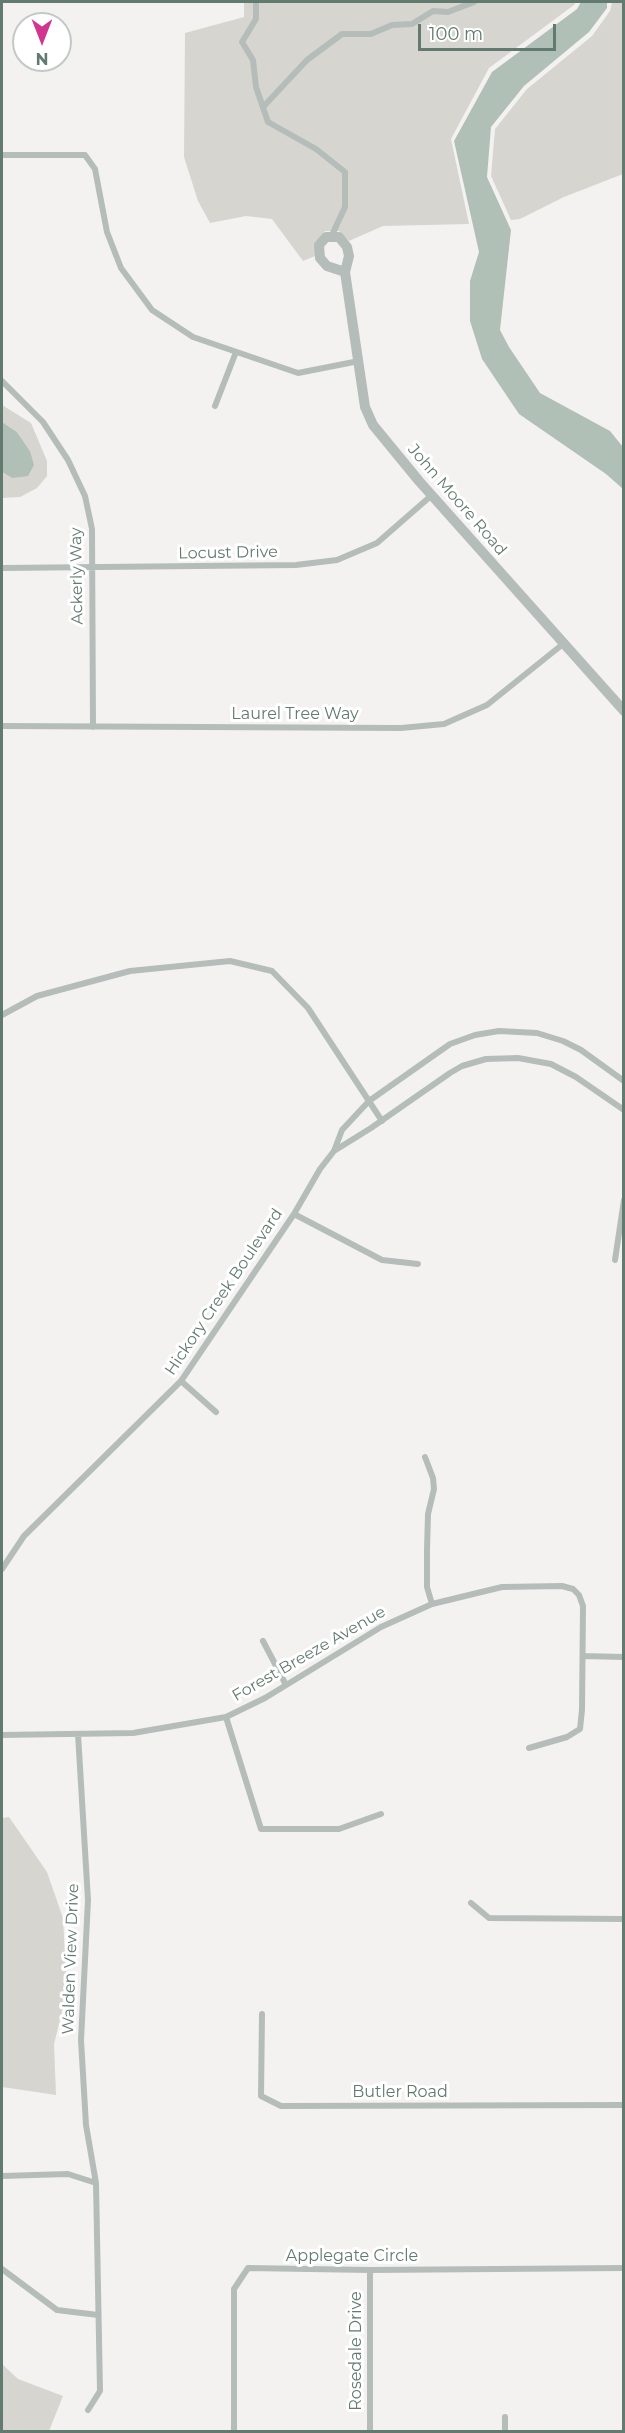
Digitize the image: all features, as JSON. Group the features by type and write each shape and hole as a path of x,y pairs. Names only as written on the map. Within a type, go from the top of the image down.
{"street":[{"path":"256,2 256,19 242,42 254,60 256,87 268,122 316,149 345,172 345,207 332,235 326,237 319,245 320,258 327,266 345,272"},
{"path":"264,106 307,60 342,34 371,34 392,25 412,24 433,11 448,12 474,2"},
{"path":"2,155 85,155 95,169 106,232 121,268 152,310 193,337 298,373 359,361"},
{"name":"John Moore Road","path":"332,235 339,237 347,247 349,256 345,272 365,407 369,419 432,495 624,711"},
{"path":"215,406 236,352"},
{"name":"Ackerly Way","path":"2,381 43,422 69,460 85,496 92,529 93,728"},
{"name":"Locust Drive","path":"2,568 92,569 296,565 337,560 377,543 432,495"},
{"name":"Laurel Tree Way","path":"2,726 401,728 444,723 487,705 563,644"},
{"path":"2,1015 37,996 130,971 230,961 272,971 308,1008 382,1121"},
{"name":"Hickory Creek Boulevard","path":"2,1569 24,1536 181,1382 294,1214 320,1169 334,1151 348,1121 369,1101 450,1044 475,1035 499,1031 537,1033 563,1041 581,1050 624,1081"},
{"name":"Hickory Creek Boulevard","path":"334,1151 462,1066 486,1059 506,1057 551,1064 568,1072 624,1110"},
{"path":"615,1260 624,1200"},
{"path":"294,1214 382,1260 418,1264"},
{"path":"181,1382 216,1412"},
{"path":"424,1457 433,1478 435,1490 428,1514 427,1550 427,1587 432,1604"},
{"name":"Forest Breeze Avenue","path":"2,1734 133,1733 226,1717 286,1685 381,1627 432,1604 502,1587 562,1586 573,1589 579,1595 583,1606 580,1729 567,1737 529,1748"},
{"path":"263,1641 286,1685"},
{"path":"583,1656 624,1657"},
{"path":"226,1717 261,1829 339,1829 381,1814"},
{"name":"Walden View Drive","path":"78,1734 88,1900 81,2040 86,2125 96,2183 100,2391 88,2410"},
{"path":"471,1903 489,1918 624,1919"},
{"name":"Butler Road","path":"262,2014 261,2096 281,2106 624,2105"},
{"path":"2,2176 68,2174 96,2183"},
{"name":"Applegate Circle","path":"234,2432 234,2289 248,2268 369,2270 624,2268"},
{"path":"2,2269 57,2310 98,2315"},
{"name":"Rosedale Drive","path":"369,2270 370,2432"},
{"path":"505,2417 505,2432"}],"shaded area":[{"path":"244,2 576,2 489,68 451,139 469,224 383,226 349,241 339,231 325,231 315,242 315,256 303,261 272,219 246,216 210,223 198,201 184,157 185,33 244,17"},
{"path":"581,2 607,2 607,8 589,32 524,86 491,127 487,177 511,230 500,330 540,393 610,431 623,447 623,489 606,474 519,414 482,359 470,321 470,281 479,252 454,141 492,72 577,9"},
{"path":"612,2 623,2 623,174 564,197 520,219 511,220 491,176 495,129 527,89 592,36 610,11"},
{"path":"2,405 31,423 47,461 47,476 37,488 20,497 2,498 2,472 12,478 30,451 17,432 2,422"},
{"path":"2,422 17,432 30,451 34,465 28,476 12,478 2,472"},
{"path":"9,1817 47,1872 63,1918 67,1992 54,2044 56,2095 2,2087 2,1818"},
{"path":"2,2364 18,2379 63,2396 49,2431 2,2431"}]}
